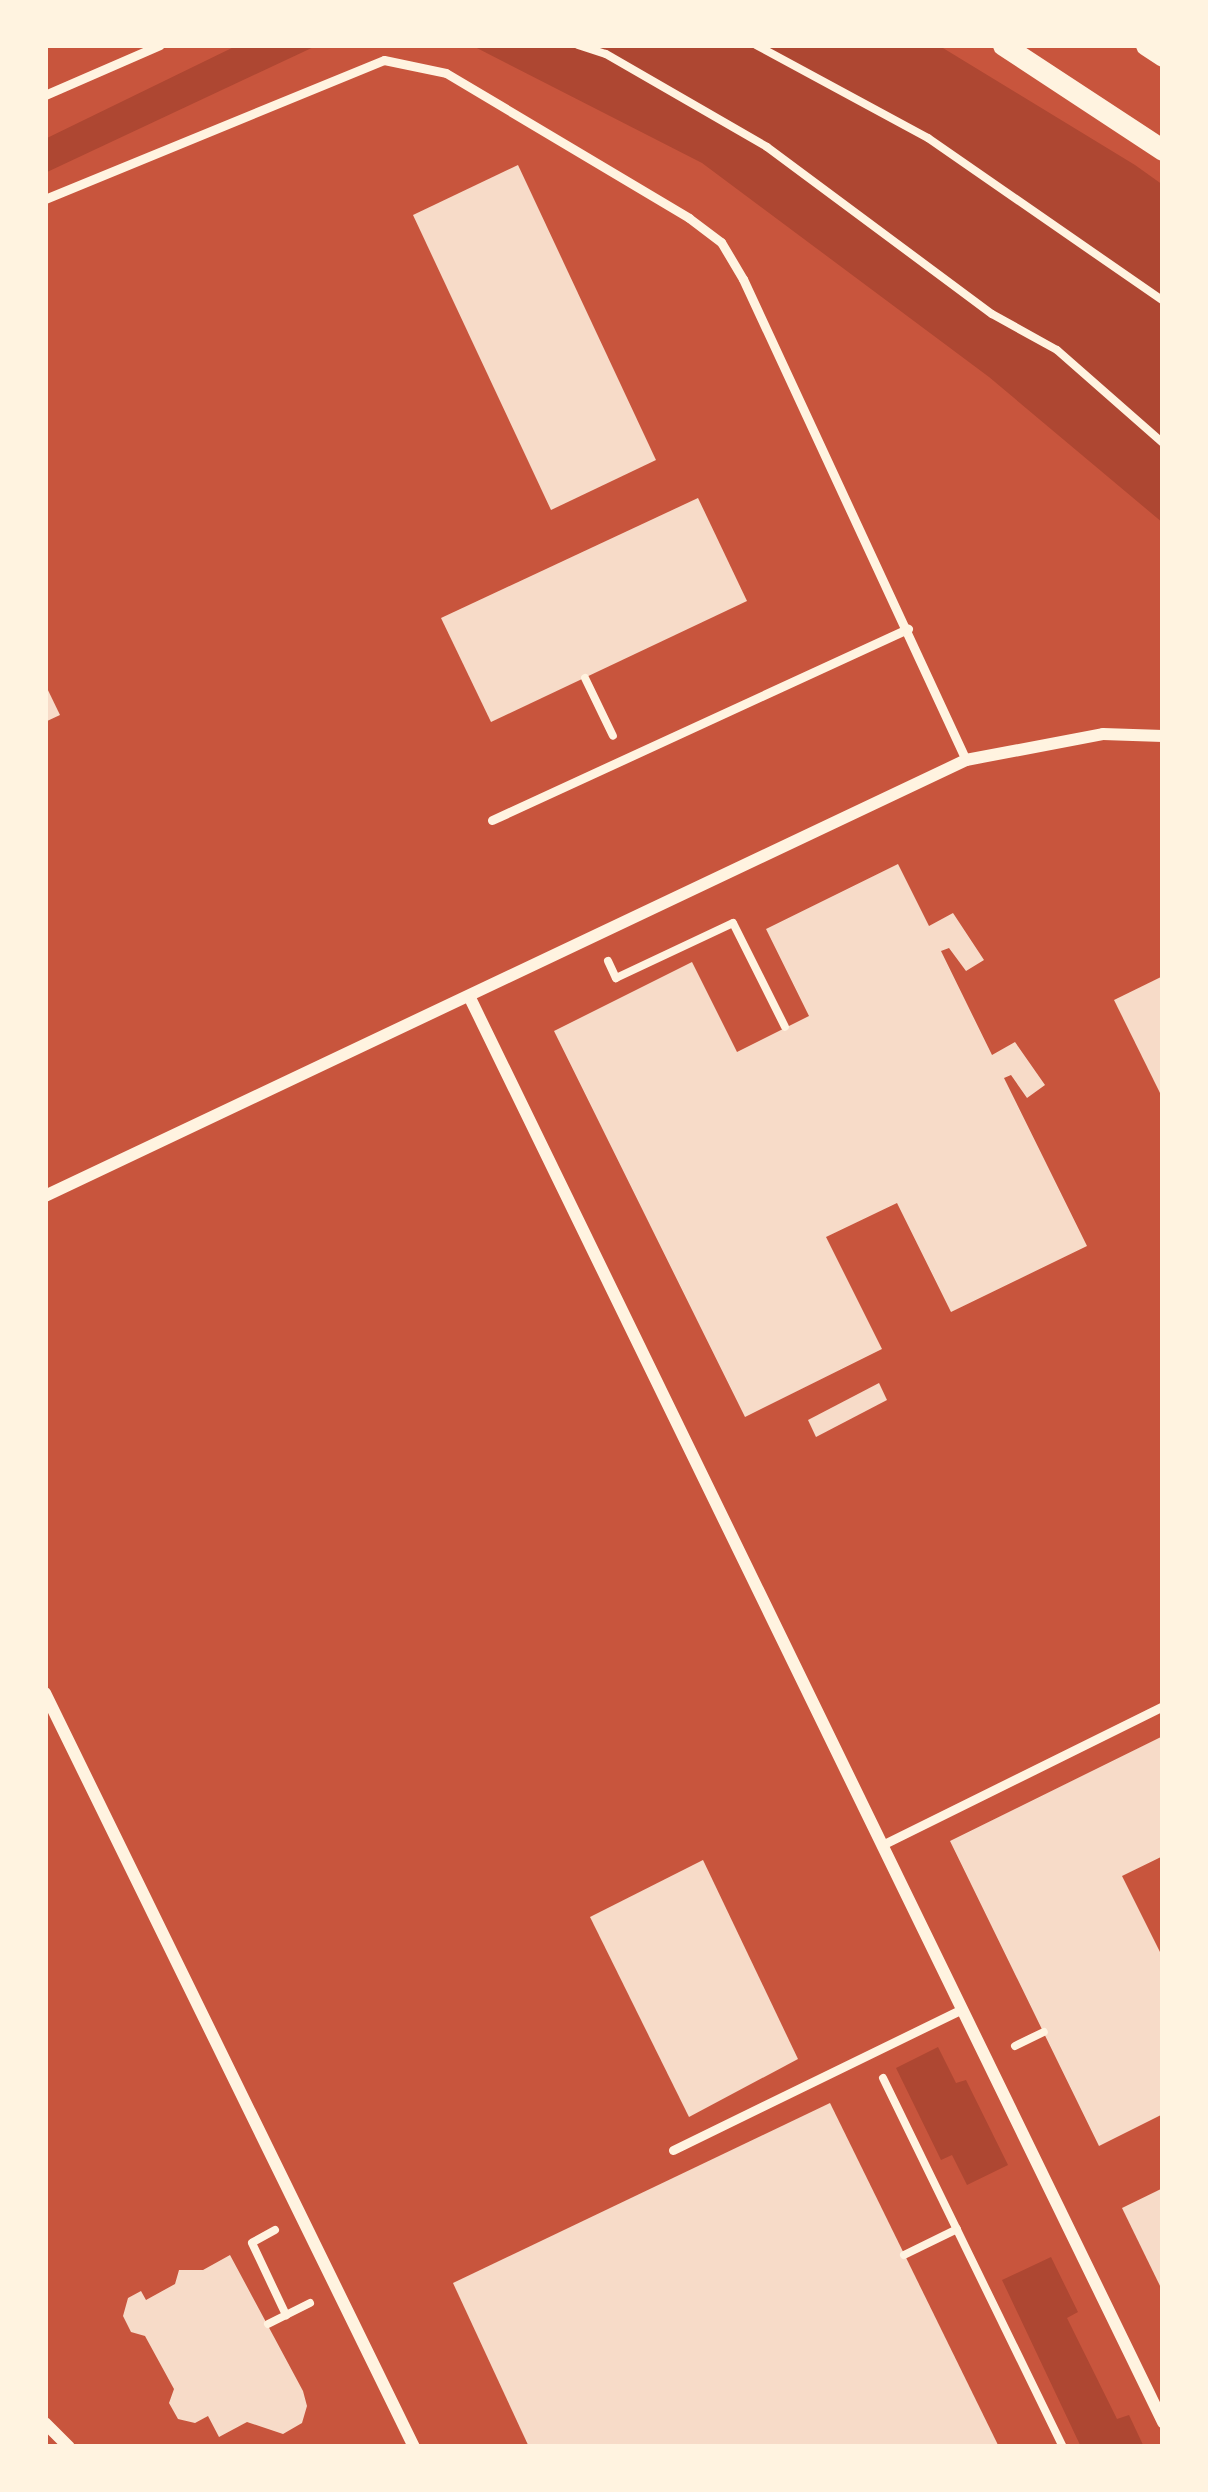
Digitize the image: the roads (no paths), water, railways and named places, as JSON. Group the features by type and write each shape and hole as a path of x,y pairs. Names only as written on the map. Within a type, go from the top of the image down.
{"street":[{"path":"1003,45 1163,151"},
{"path":"1146,45 1163,56"},
{"path":"45,1196 966,760 1103,734 1163,736"},
{"path":"470,998 1163,2422"},
{"path":"45,1694 414,2447"},
{"path":"45,2423 69,2447"}],"lane":[{"path":"45,95 160,45"},
{"path":"45,200 384,60 414,62 446,73 722,242 966,760"},
{"path":"492,820 908,629"},
{"path":"882,1845 1163,1706"},
{"path":"673,2150 962,2009"}]}
